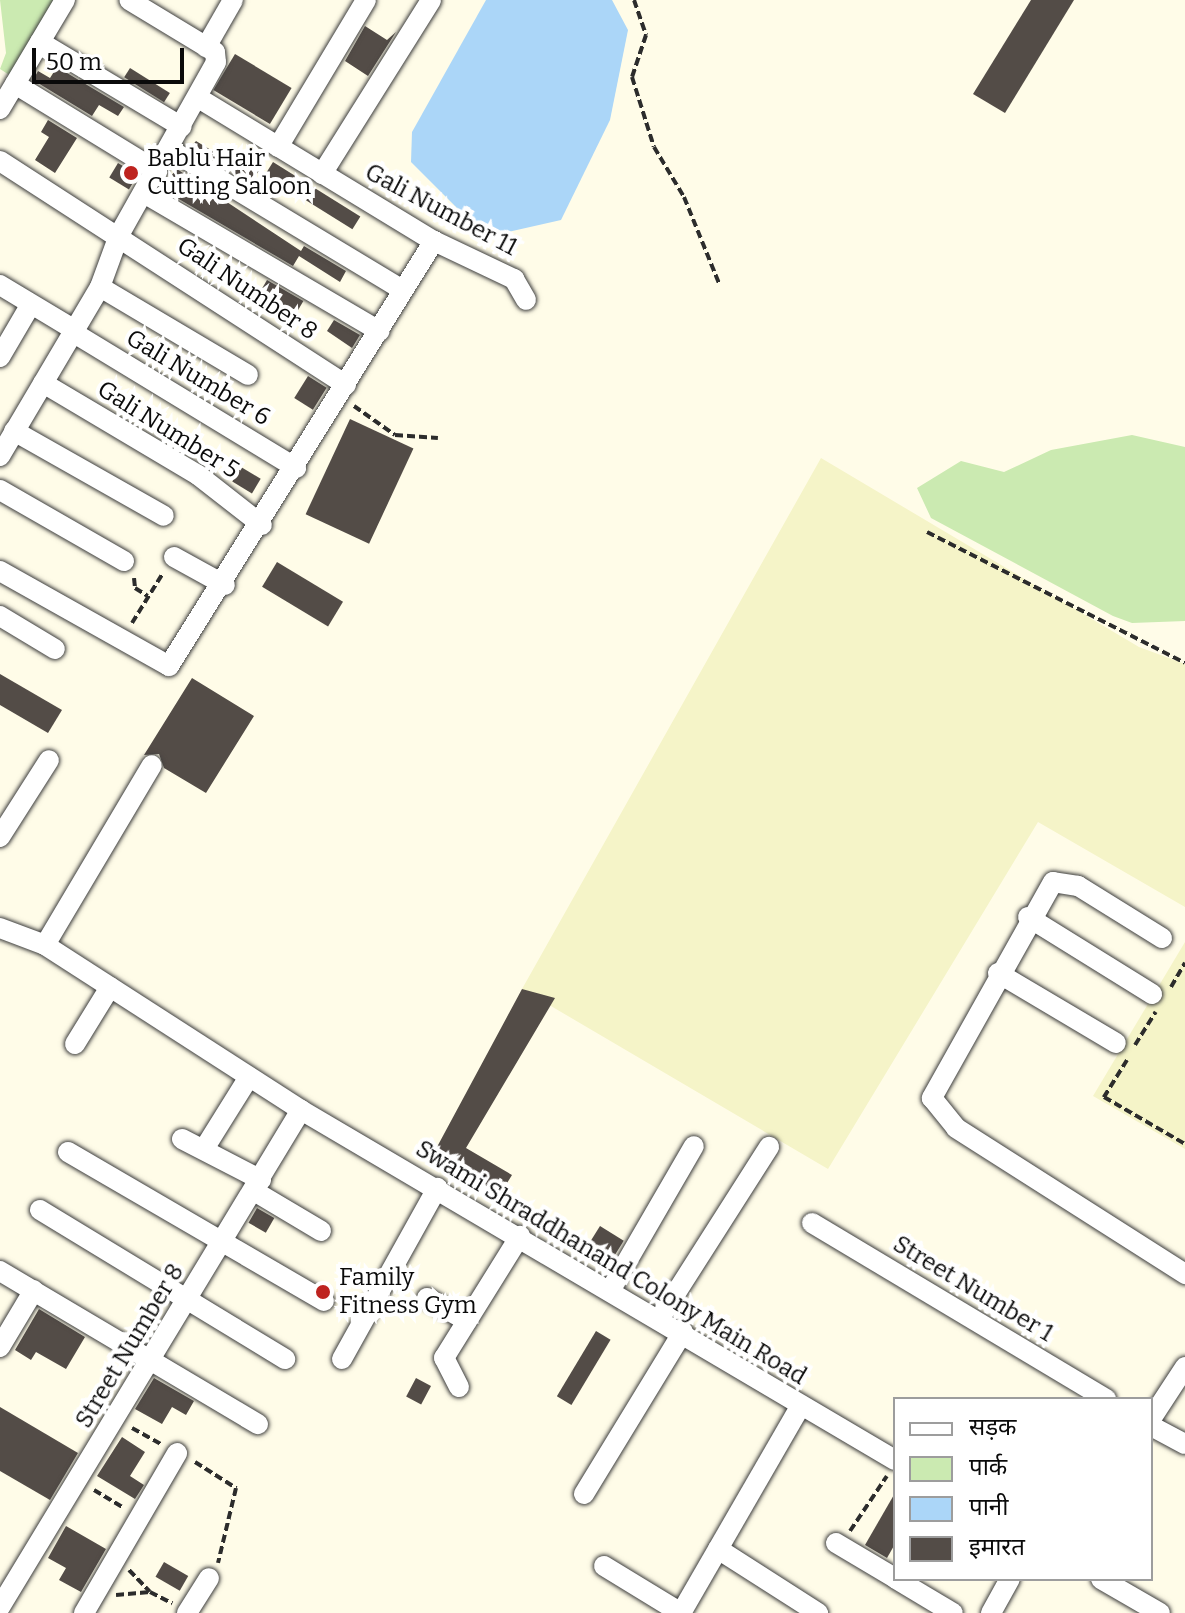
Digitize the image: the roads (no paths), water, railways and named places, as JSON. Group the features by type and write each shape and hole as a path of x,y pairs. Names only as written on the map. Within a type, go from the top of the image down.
{"street":[{"path":"0,109 65,0"},
{"path":"0,456 100,287 119,235 200,99 216,62 206,47 129,0"},
{"path":"206,47 233,0"},
{"path":"278,147 366,0"},
{"name":"Gali Number 11","path":"322,174 431,0"},
{"path":"40,42 182,127"},
{"path":"15,84 157,171"},
{"name":"Gali Number 11","path":"200,99 434,241 514,279 526,300"},
{"path":"169,149 403,290"},
{"name":"Gali Number 8","path":"0,161 119,235 342,392"},
{"path":"144,193 379,331"},
{"path":"0,571 157,664 177,660 434,241"},
{"name":"Gali Number 6","path":"0,285 296,468"},
{"path":"100,287 248,375"},
{"path":"0,357 31,304"},
{"name":"Gali Number 5","path":"43,383 198,475 262,525"},
{"path":"14,431 164,516"},
{"path":"0,490 124,561"},
{"path":"174,557 225,585"},
{"path":"0,616 55,649"},
{"path":"0,837 49,760"},
{"path":"45,945 152,765"},
{"path":"1162,938 1063,881 1044,889 938,1084 934,1109 1185,1274"},
{"path":"1028,917 1161,996"},
{"name":"Swami Shraddhanand Colony Main Road","path":"2,933 45,945 301,1110 611,1289 800,1407 893,1459"},
{"path":"998,973 1116,1043"},
{"path":"75,1044 110,987"},
{"path":"204,1149 249,1077"},
{"name":"Street Number 8","path":"0,1607 76,1479 153,1362 301,1110"},
{"path":"182,1139 204,1149 321,1231"},
{"path":"611,1289 694,1146"},
{"path":"660,1318 769,1147"},
{"path":"68,1152 324,1301"},
{"path":"342,1359 437,1188"},
{"path":"40,1210 285,1359"},
{"name":"Street Number 1","path":"812,1223 1103,1397"},
{"path":"459,1387 444,1358 520,1236"},
{"path":"0,1271 258,1424"},
{"path":"0,1346 34,1290"},
{"path":"427,1298 467,1321"},
{"path":"584,1494 683,1332"},
{"path":"1153,1416 1185,1367"},
{"path":"604,1566 681,1613 800,1407"},
{"path":"1153,1427 1185,1444"},
{"path":"89,1605 177,1453"},
{"path":"840,1546 893,1578"},
{"path":"718,1549 818,1613"},
{"path":"185,1613 209,1578"},
{"path":"898,1581 953,1613"},
{"path":"991,1613 1009,1581"},
{"path":"1104,1581 1160,1613"}],"water":[{"path":"486,0 612,0 628,30 610,120 561,220 486,237 411,162 412,132"}],"place":[{"name":"Bablu Hair Cutting Saloon","path":"131,173"},
{"name":"Family Fitness Gym","path":"323,1292"}]}
